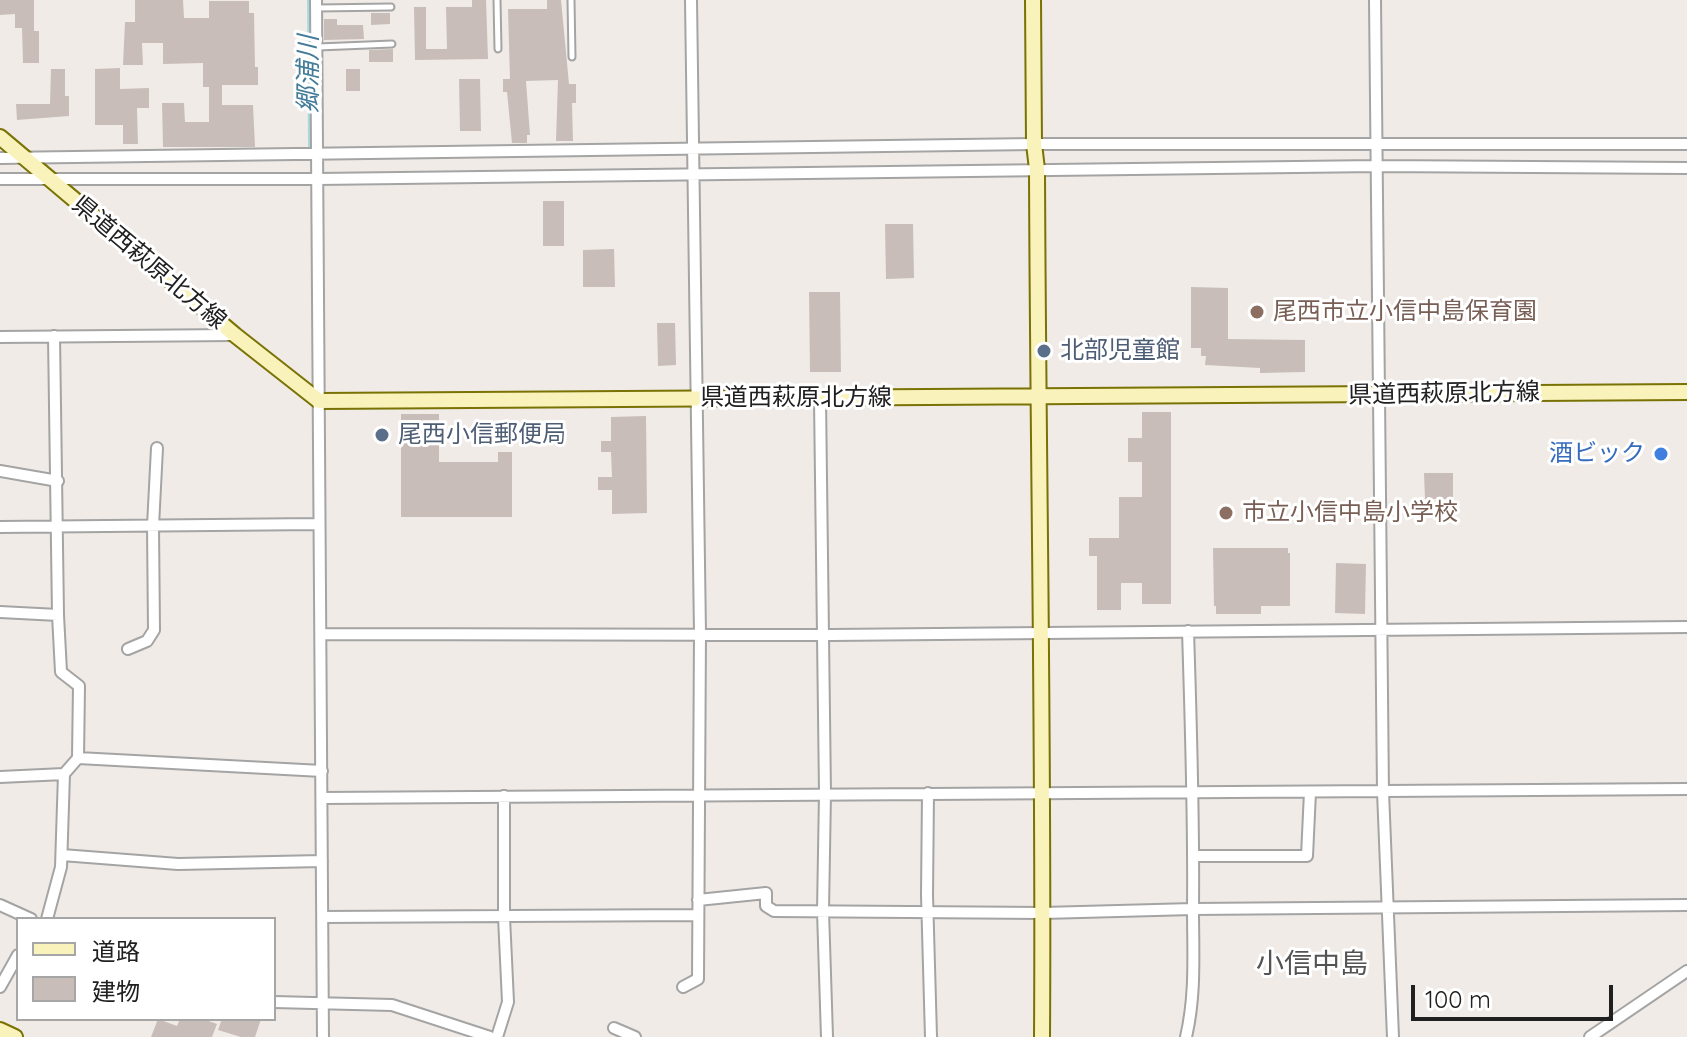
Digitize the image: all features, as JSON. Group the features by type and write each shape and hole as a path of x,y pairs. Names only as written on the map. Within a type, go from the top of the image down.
{"main road":[{"path":"1033,0 1042,632 1042,1037"},
{"name":"県道西萩原北方線","path":"0,137 235,335 319,401 1687,392"},
{"path":"0,1030 15,1037"}],"street":[{"path":"683,987 698,979 700,633 691,0"},
{"path":"1375,0 1383,792 1393,1037"},
{"path":"316,4 323,1037"},
{"path":"0,158 1034,144 1687,144"},
{"path":"0,179 318,179 1377,166 1687,168"},
{"path":"0,337 235,335"},
{"path":"47,917 62,855 64,774 78,758 79,686 61,672 54,336"},
{"path":"820,399 825,793 823,911 827,1037"},
{"path":"128,649 147,641 154,630 153,526 157,448"},
{"path":"0,471 58,481"},
{"path":"0,527 318,524"},
{"path":"0,612 58,615"},
{"path":"321,634 822,635 1687,627"},
{"path":"1186,1037 1195,983 1195,856 1188,631"},
{"path":"78,758 322,771"},
{"path":"0,777 64,774"},
{"path":"322,798 1687,789"},
{"path":"1195,856 1307,856 1310,792"},
{"path":"928,793 927,913 931,1037"},
{"path":"497,1037 508,1002 504,796"},
{"path":"62,855 178,864 322,861"},
{"path":"698,900 766,893 766,906 774,911 927,913 1687,905"},
{"path":"0,905 27,917"},
{"path":"323,917 698,915"},
{"path":"0,987 16,959"},
{"path":"1590,1037 1687,971"},
{"path":"276,1002 392,1005 490,1037"},
{"path":"614,1028 635,1037"}],"lane":[{"path":"497,0 498,49"},
{"path":"571,0 572,57"},
{"path":"316,4 391,7"},
{"path":"317,47 392,44"}],"building":[{"path":"0,0 34,0 34,31 39,31 39,63 23,63 22,28 15,28 15,14 0,15"},
{"path":"135,0 183,0 184,18 209,18 209,1 249,1 249,13 254,13 258,85 222,85 222,105 253,105 255,147 163,147 162,103 184,103 185,122 209,122 209,87 203,87 203,63 163,64 163,43 142,43 143,65 123,65 125,22 135,22"},
{"path":"472,0 486,0 488,59 415,60 414,7 426,7 426,49 447,49 446,7 472,7"},
{"path":"547,0 561,0 569,84 576,84 576,103 572,103 573,141 556,141 558,80 526,81 530,135 527,135 527,143 512,143 507,92 503,92 503,79 510,79 508,9 547,9"},
{"path":"371,13 390,13 390,24 371,25"},
{"path":"324,19 337,19 337,25 363,25 364,39 324,40"},
{"path":"393,49 393,62 369,62 369,50"},
{"path":"120,68 120,89 149,88 149,108 137,108 138,144 123,144 123,125 95,125 95,69"},
{"path":"51,69 65,69 69,116 17,120 16,104 50,104"},
{"path":"346,69 360,69 360,91 346,91"},
{"path":"459,79 480,79 481,131 460,131"},
{"path":"543,201 564,201 564,246 543,246"},
{"path":"885,224 913,224 914,278 886,279"},
{"path":"614,249 615,287 583,287 583,250"},
{"path":"1191,287 1228,288 1228,339 1305,340 1305,372 1260,373 1260,368 1205,365 1206,356 1201,356 1201,348 1191,348"},
{"path":"809,292 840,292 841,372 810,372"},
{"path":"657,323 675,323 676,365 658,366"},
{"path":"1142,412 1171,412 1171,604 1142,604 1142,583 1121,583 1121,610 1097,610 1097,556 1089,556 1089,538 1119,538 1119,497 1142,497 1142,462 1128,462 1128,438 1142,438"},
{"path":"401,414 439,414 439,462 498,462 498,452 512,452 512,517 401,517"},
{"path":"646,416 647,513 612,514 612,490 598,490 598,477 612,477 611,452 601,452 601,441 611,441 611,417"},
{"path":"1424,473 1453,473 1453,499 1425,499"},
{"path":"1213,548 1288,548 1290,606 1261,606 1261,614 1216,614"},
{"path":"1336,563 1366,564 1365,614 1335,613"},
{"path":"157,1021 177,1026 179,1021 217,1024 212,1037 151,1037"},
{"path":"221,1021 260,1021 255,1037 241,1037 218,1030"}],"waterway":[{"name":"郷浦川","path":"309,0 310,147"}],"place":[{"name":"尾西市立小信中島保育園","path":"1257,312"},
{"name":"北部児童館","path":"1044,351"},
{"name":"尾西小信郵便局","path":"382,435"},
{"name":"酒ビック","path":"1661,454"},
{"name":"市立小信中島小学校","path":"1226,513"}],"district":[{"name":"小信中島","path":"1312,965"}]}
